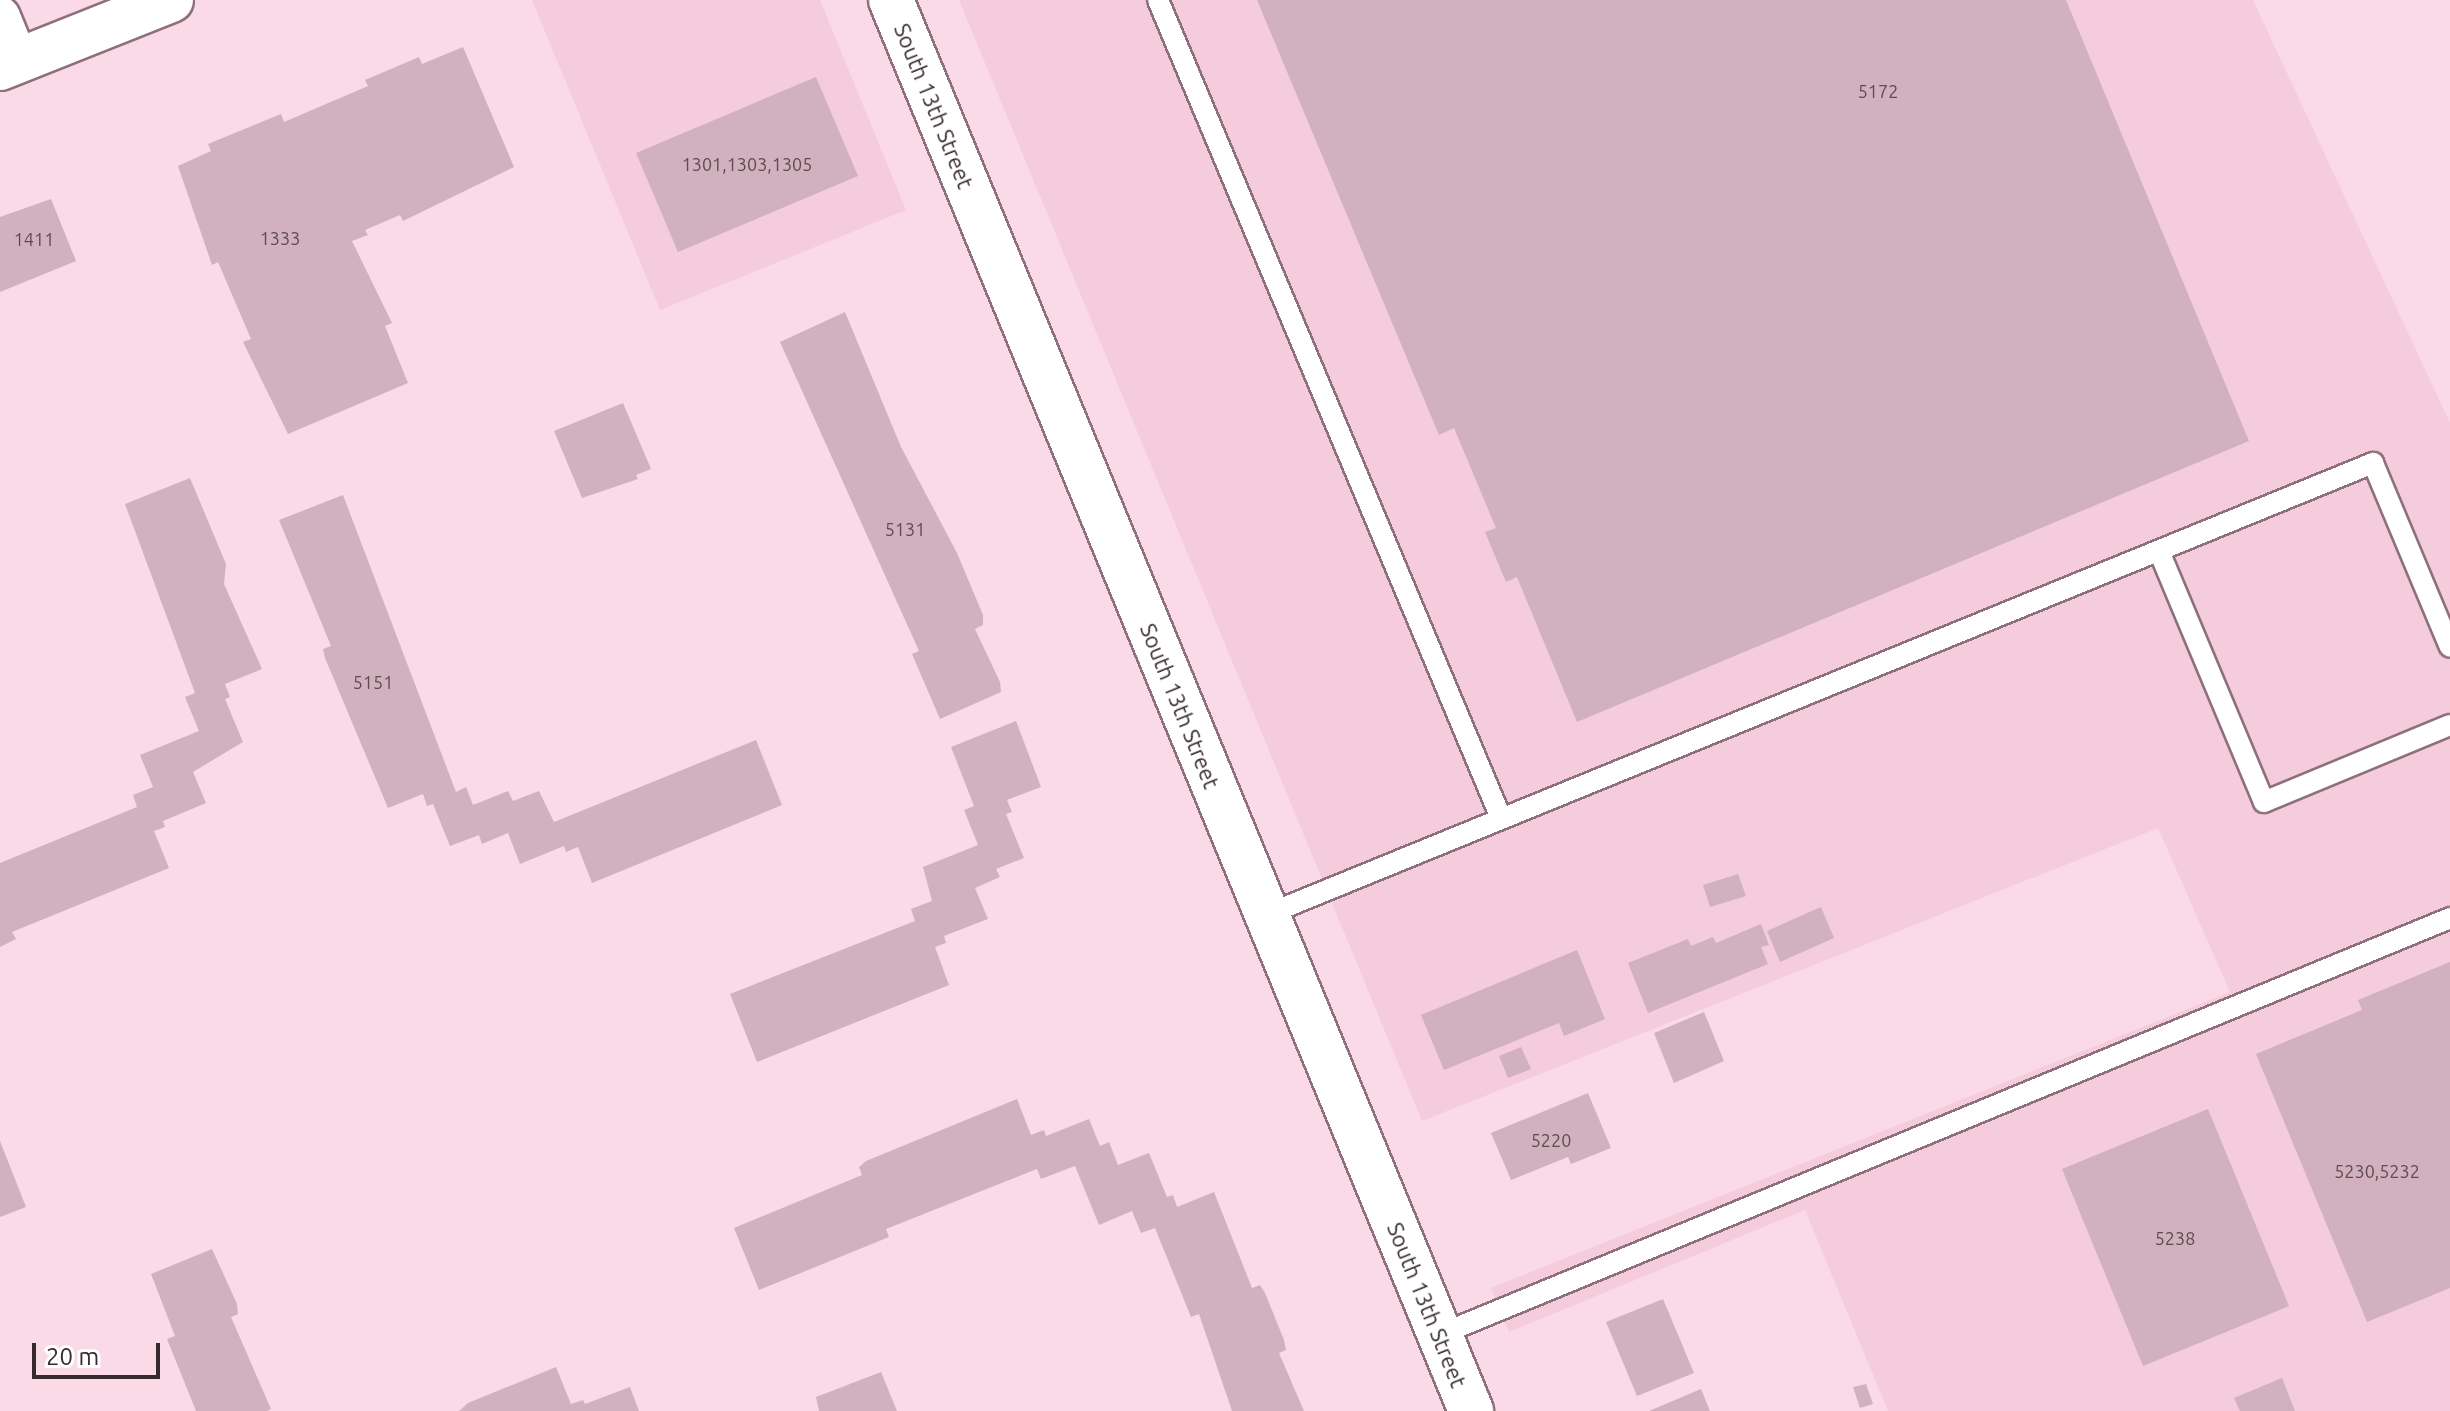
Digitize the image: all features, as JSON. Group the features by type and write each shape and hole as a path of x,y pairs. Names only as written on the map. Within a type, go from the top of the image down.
{"street":[{"path":"0,17 9,64 171,0"},
{"name":"South 13th Street","path":"891,0 1471,1411"}],"lane":[{"path":"1158,0 1501,818"},
{"path":"1266,915 2373,463 2450,647"},
{"path":"2159,551 2264,802 2450,725"},
{"path":"1439,1335 2450,918"}],"shaded area":[{"path":"532,0 820,0 906,210 660,310"},
{"path":"959,0 2253,0 2450,423 2450,1411 1888,1411 1805,1210 1509,1332 1491,1288 2230,992 2158,828 1422,1121"}],"building":[{"path":"1257,0 2066,0 2249,441 1577,722 1517,577 1506,582 1485,532 1496,528 1454,428 1439,435"},
{"path":"463,47 514,167 403,221 400,215 365,230 368,235 352,241 392,323 385,326 408,383 288,434 243,342 251,339 218,262 212,265 178,166 211,151 208,144 281,114 284,122 368,86 365,80 419,57 422,64"},
{"path":"816,77 858,176 678,252 636,153"},
{"path":"51,199 76,261 0,292 0,217"},
{"path":"845,312 901,447 957,553 983,615 983,625 975,629 1000,682 1001,692 940,719 912,654 919,651 780,342"},
{"path":"623,403 651,469 636,475 638,479 582,498 554,431"},
{"path":"190,478 226,564 224,584 262,669 225,684 230,697 225,699 243,742 193,772 206,803 163,821 165,827 154,831 169,868 12,932 16,939 0,947 0,863 137,807 133,795 153,787 140,755 199,731 185,697 195,693 125,504"},
{"path":"343,495 456,792 466,787 473,805 508,791 513,801 539,791 554,822 756,740 782,805 592,883 578,847 566,852 564,846 520,864 508,833 482,844 479,835 450,846 433,804 427,806 423,794 388,808 325,658 323,649 331,646 279,520"},
{"path":"1016,721 1041,787 1007,800 1012,812 1006,814 1024,858 996,869 1000,877 975,888 988,919 944,936 946,943 935,947 949,985 757,1062 730,994 915,921 911,909 932,901 923,867 978,845 964,810 974,806 951,747"},
{"path":"1738,874 1746,896 1710,907 1703,885"},
{"path":"1821,907 1834,938 1780,962 1767,931"},
{"path":"1761,924 1769,945 1761,947 1768,964 1648,1013 1628,963 1688,939 1691,946 1713,937 1716,943"},
{"path":"1577,950 1605,1019 1564,1036 1559,1023 1444,1070 1421,1015"},
{"path":"2450,962 2450,1288 2367,1322 2256,1054 2362,1010 2358,1000"},
{"path":"1704,1012 1724,1061 1674,1083 1654,1033"},
{"path":"1521,1047 1531,1069 1508,1078 1499,1056"},
{"path":"1588,1093 1611,1148 1571,1164 1568,1157 1511,1180 1491,1133"},
{"path":"1017,1099 1031,1135 1044,1130 1046,1136 1089,1119 1100,1146 1109,1142 1118,1165 1149,1153 1167,1197 1173,1195 1177,1207 1214,1192 1252,1288 1260,1285 1265,1293 1284,1340 1286,1350 1279,1353 1304,1411 1232,1411 1199,1314 1191,1317 1155,1228 1141,1233 1132,1211 1099,1225 1075,1166 1041,1179 1037,1169 886,1229 889,1237 759,1290 734,1228 862,1175 859,1167 866,1161"},
{"path":"2208,1109 2289,1306 2143,1366 2062,1169"},
{"path":"0,1141 26,1207 0,1217"},
{"path":"212,1249 237,1304 238,1314 231,1317 271,1409 267,1411 196,1411 167,1339 175,1336 151,1274"},
{"path":"1663,1299 1694,1373 1637,1396 1606,1322"},
{"path":"556,1367 571,1404 583,1400 585,1404 630,1387 639,1411 459,1411 468,1403"},
{"path":"881,1372 897,1411 819,1411 816,1397"},
{"path":"2282,1378 2295,1411 2240,1411 2234,1398"},
{"path":"1866,1384 1873,1404 1860,1408 1853,1387"},
{"path":"1701,1389 1710,1411 1649,1411"}]}
